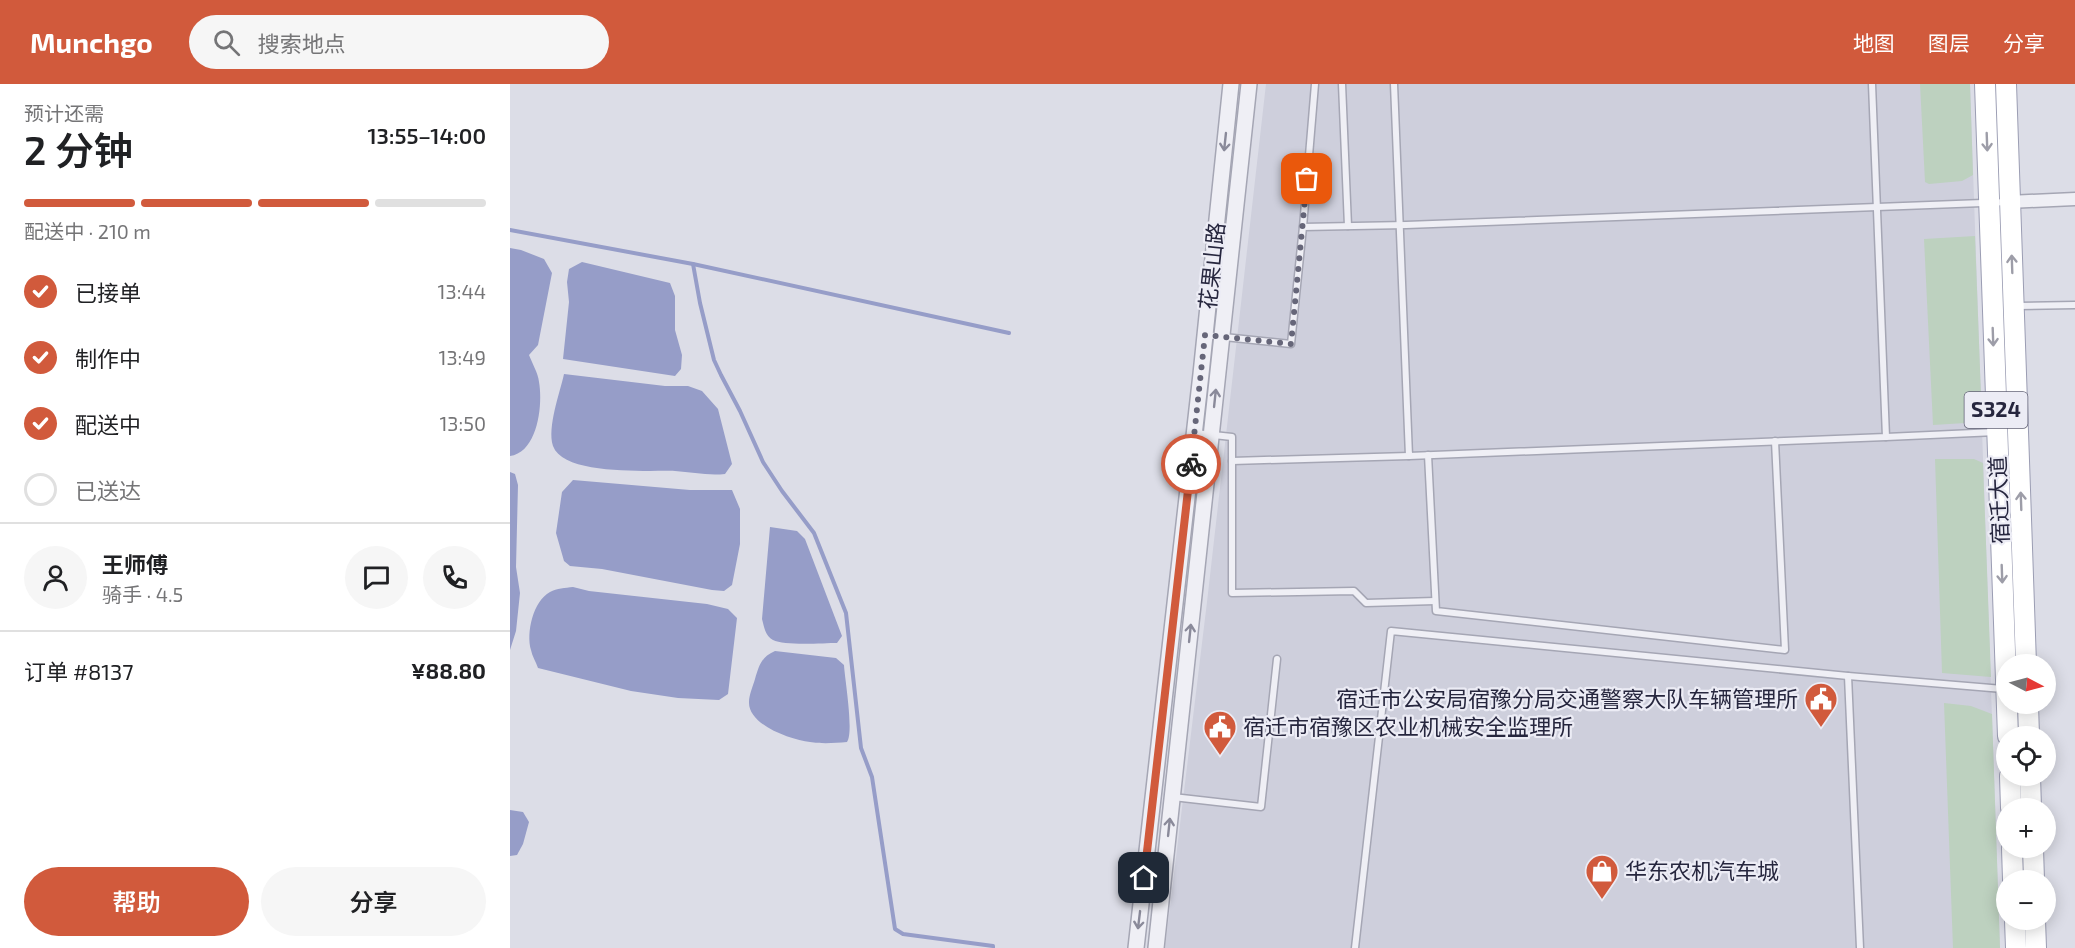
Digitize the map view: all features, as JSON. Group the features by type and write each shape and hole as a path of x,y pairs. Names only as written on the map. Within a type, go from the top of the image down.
{"main road":[{"name":"宿迁大道","path":"1985,84 2005,654"},
{"name":"宿迁大道","path":"2006,84 2026,654"},
{"path":"2015,930 2016,948"},
{"path":"2035,930 2036,948"}],"street":[{"name":"花果山路","path":"1136,948 1231,84"},
{"name":"花果山路","path":"1156,948 1249,84"},
{"path":"2009,202 2075,199"}],"lane":[{"path":"1205,335 1291,344 1315,84"},
{"path":"1342,84 1348,226"},
{"path":"1394,84 1409,456"},
{"path":"1872,84 1886,437"},
{"path":"1303,227 2009,202"},
{"path":"1992,307 2075,304"},
{"path":"1232,461 1996,432"},
{"path":"1194,433 1232,437 1232,593 1354,591 1366,603 1435,601"},
{"path":"1428,455 1436,611 1785,650 1775,441"},
{"path":"1355,948 1391,631 1848,676 1996,688"},
{"path":"1172,797 1261,807 1277,659"},
{"path":"1848,676 1860,948"}],"shaded area":[{"path":"1266,84 1970,84 1997,870 1996,930 1999,930 2000,948 1165,948"}],"green space":[{"path":"1920,84 1970,84 1973,175 1962,181 1929,184 1925,182"},
{"path":"1975,236 1982,422 1933,425 1924,239"},
{"path":"1935,459 1974,459 1983,463 1991,677 1942,673"},
{"path":"1944,703 1971,706 1992,714 1997,870 1996,930 1999,930 2000,948 1953,948"}],"water":[{"path":"510,248 544,259 552,273 538,345 529,355 537,375 540,391 539,414 533,437 527,446 519,453 510,456"},
{"path":"582,262 670,283 675,296 675,330 682,355 681,369 675,376 563,359 569,302 567,282 569,269"},
{"path":"564,374 665,386 688,386 702,391 718,409 732,464 725,474 712,475 589,467 560,456 553,446 552,429"},
{"path":"510,472 515,474 518,485 516,567 520,593 516,631 510,650"},
{"path":"573,480 690,490 732,490 740,509 740,544 732,585 724,591 712,590 602,569 570,566 564,561 556,533 562,492"},
{"path":"770,527 797,531 805,539 842,636 837,643 778,642 770,638 767,633 762,619"},
{"path":"573,587 589,591 707,604 728,609 737,618 728,694 719,700 678,698 631,691 538,668 532,654 529,635 535,610 544,596 550,592"},
{"path":"775,651 836,658 844,665 850,728 847,742 802,741 782,735 755,718 749,702 750,693 761,662"},
{"path":"510,810 523,812 529,822 523,844 517,855 510,856"}],"waterway":[{"path":"510,230 693,264 1009,333"},
{"path":"693,264 714,360 763,462 814,533 846,613 861,748 872,777 895,929 903,934 993,946 993,948"}],"way so far":[{"path":"1191,464 1205,335 1291,344 1307,179"}],"place":[{"name":"宿迁市公安局宿豫分局交通警察大队车辆管理所","path":"1821,728"},
{"name":"宿迁市宿豫区农业机械安全监理所","path":"1220,756"},
{"name":"华东农机汽车城","path":"1602,900"}],"route":[{"path":"1144,878 1191,464"}]}
